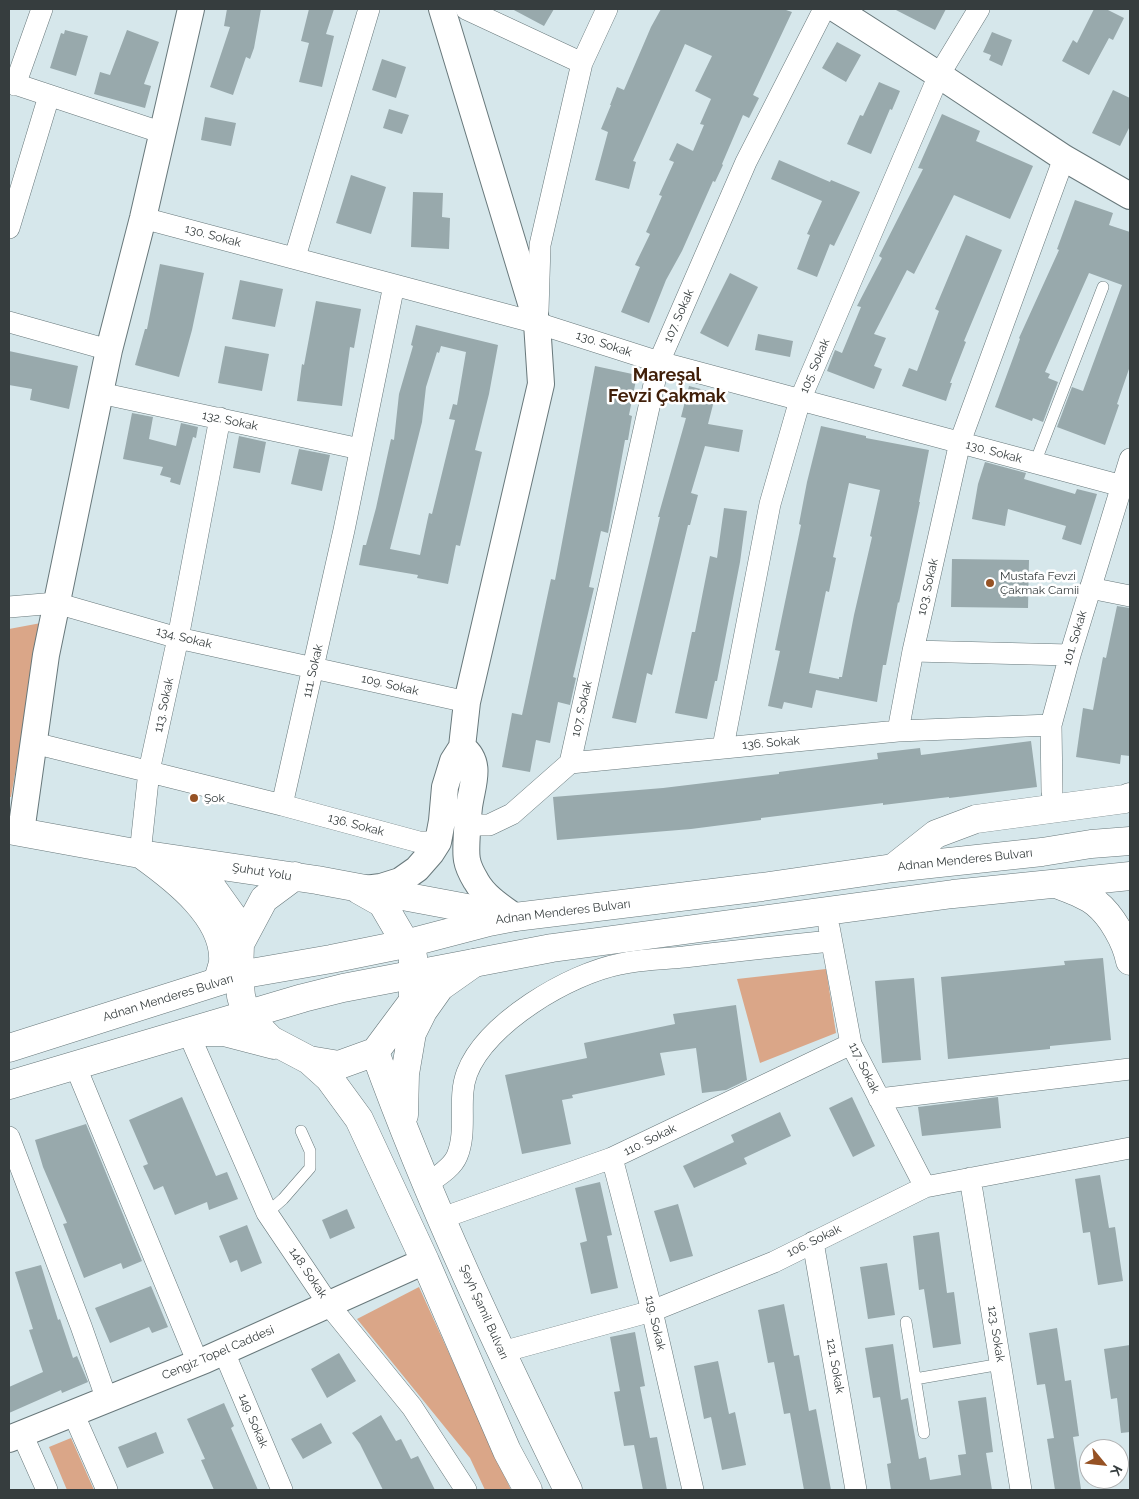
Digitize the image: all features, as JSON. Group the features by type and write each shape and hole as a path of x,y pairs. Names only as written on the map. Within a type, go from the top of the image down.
{"main road":[{"path":"893,868 936,834 976,819 1130,797"},
{"name":"Şuhut Yolu","path":"15,831 149,860 295,876 515,917"},
{"name":"Adnan Menderes Bulvarı","path":"9,1048 228,979 405,944 488,922 515,917 762,887 893,868 1130,841"},
{"path":"149,860 208,882 233,918 240,944"},
{"path":"149,860 193,898 211,920 221,945 228,979 241,996 246,1015 271,1040 298,1055 329,1078 359,1119"},
{"path":"228,979 240,944 264,899 295,876"},
{"path":"9,1084 343,988 552,948 953,894 1130,876"},
{"path":"1055,884 1081,894 1096,903 1109,917 1121,936 1128,949 1130,961"},
{"path":"188,1032 224,1032 247,1037 298,1055 338,1065 375,1052 413,1001 413,956 382,903 358,888"},
{"path":"405,1131 404,1090 412,1033 423,1011 440,987 474,963"},
{"name":"Şeyh Şamil Bulvarı","path":"375,1052 427,1184 502,1352 568,1490"},
{"path":"338,1065 359,1119 425,1261 507,1451 528,1490"}],"street":[{"path":"42,9 12,83 163,133"},
{"path":"15,831 34,742 46,655 56,603 109,350 143,218 191,9"},
{"path":"295,257 370,9"},
{"path":"442,9 537,323"},
{"path":"466,9 582,63"},
{"path":"358,888 381,887 400,881 417,869 438,842 448,773 462,747 468,702 542,384 537,323 540,245 582,63 607,9"},
{"name":"107. Sokak","path":"570,763 659,362 746,162 824,9"},
{"path":"836,9 940,75 1064,158 1130,196"},
{"name":"105. Sokak","path":"723,747 770,504 800,400 940,75 979,9"},
{"path":"9,228 49,96"},
{"name":"103. Sokak","path":"898,731 913,651 960,442 1064,158"},
{"name":"130. Sokak","path":"143,218 537,323 659,362 1122,486"},
{"name":"111. Sokak","path":"282,805 394,285"},
{"path":"9,322 109,350"},
{"name":"132. Sokak","path":"100,393 360,449"},
{"name":"113. Sokak","path":"149,860 149,772 178,638 220,418"},
{"name":"101. Sokak","path":"1052,792 1051,725 1070,655 1130,459"},
{"path":"1090,588 1130,596"},
{"path":"9,607 56,603"},
{"name":"134. Sokak","path":"56,603 178,638 313,668"},
{"path":"913,651 1070,655"},
{"name":"109. Sokak","path":"313,668 468,702"},
{"name":"136. Sokak","path":"570,763 898,731 1051,725"},
{"path":"34,742 282,805"},
{"path":"462,747 470,753 475,774 469,809 467,860 476,882 494,902 515,917"},
{"path":"468,825 490,825 512,814 570,763"},
{"name":"136. Sokak","path":"282,805 418,842 430,842"},
{"name":"117. Sokak","path":"826,911 850,1044 925,1187"},
{"path":"427,1184 444,1172 457,1156 462,1125 462,1092 467,1072 487,1039 506,1022 545,996 580,977 619,964 831,941"},
{"name":"148. Sokak","path":"188,1032 267,1213 329,1304 412,1407 466,1490"},
{"name":"110. Sokak","path":"442,1218 612,1158 850,1044"},
{"path":"75,1065 198,1363"},
{"path":"879,1099 1130,1069"},
{"path":"9,1137 82,1326 107,1400"},
{"name":"106. Sokak","path":"502,1352 652,1311 774,1262 925,1187 1130,1148"},
{"name":"119. Sokak","path":"612,1158 652,1311 693,1490"},
{"name":"123. Sokak","path":"970,1178 1022,1490"},
{"name":"121. Sokak","path":"812,1242 856,1490"},
{"name":"Cengiz Topel Caddesi","path":"16,1436 224,1352 425,1261"},
{"name":"149. Sokak","path":"224,1352 282,1490"},
{"path":"73,1413 107,1490"},
{"path":"16,1436 47,1490"}],"lane":[{"path":"1035,462 1103,287"},
{"path":"267,1213 289,1194 310,1168 310,1151 301,1131"},
{"path":"906,1322 924,1433"},
{"path":"915,1379 1001,1364"}],"shaded area":[{"path":"41,623 11,797 9,797 9,629"},
{"path":"826,969 836,1033 760,1063 737,979"},
{"path":"419,1287 511,1490 485,1490 470,1458 357,1319"},
{"path":"71,1438 94,1490 67,1490 49,1447"}],"building":[{"path":"227,9 261,9 254,48 250,59 246,57 233,95 210,87 230,27 224,26"},
{"path":"309,9 334,9 326,34 334,36 322,87 299,82 309,43 301,41"},
{"path":"512,9 554,9 544,26"},
{"path":"661,9 783,9 792,12 753,95 759,98 749,118 743,115 723,165 715,182 713,181 682,251 666,280 649,323 621,312 640,267 635,265 650,234 646,232 662,196 659,195 674,162 669,160 677,143 693,151 704,125 700,124 711,99 695,91 712,56 685,44 633,161 636,162 629,189 595,180 608,132 601,129 610,105 617,87 624,90 651,27"},
{"path":"894,9 946,9 935,30"},
{"path":"1094,9 1106,9 1124,18 1113,40 1109,38 1089,75 1062,61 1073,40 1077,43"},
{"path":"65,30 88,36 76,76 50,68 61,33 64,34"},
{"path":"127,30 159,42 144,84 151,86 145,108 94,94 100,72 110,75"},
{"path":"992,32 1012,40 1002,66 989,60 991,55 983,52"},
{"path":"837,42 861,55 846,82 822,68"},
{"path":"382,59 406,67 396,98 372,90"},
{"path":"879,82 900,91 892,110 890,109 871,154 847,144 860,115 863,116"},
{"path":"1113,90 1130,98 1130,126 1120,146 1092,133"},
{"path":"389,109 409,115 402,134 383,128"},
{"path":"942,114 980,131 976,141 1033,166 1010,219 954,195 914,274 907,270 874,334 886,338 874,366 882,369 874,389 827,371 835,350 842,353 861,307 857,306 882,258 879,256 923,169 918,168"},
{"path":"205,117 236,123 231,146 201,140"},
{"path":"779,160 830,182 831,180 860,192 834,246 830,244 817,277 797,269 810,235 807,234 822,201 771,179"},
{"path":"351,175 386,187 371,234 336,223"},
{"path":"413,192 443,193 442,217 450,218 449,249 411,247"},
{"path":"1075,200 1113,213 1109,225 1130,232 1130,366 1105,445 1057,427 1072,387 1083,391 1122,285 1089,273 1045,372 1050,374 1048,378 1058,382 1043,422 1033,418 1032,421 995,407 1019,338 1059,250 1057,249"},
{"path":"966,235 1002,250 964,341 966,342 950,383 952,383 946,401 902,386 909,368 917,371 939,311 935,309"},
{"path":"160,264 204,273 192,330 179,377 135,365 145,329 147,329"},
{"path":"730,273 758,287 728,347 700,333"},
{"path":"240,280 283,289 275,327 232,319"},
{"path":"316,301 361,309 354,348 350,347 342,406 297,401 302,364 304,365"},
{"path":"416,325 498,345 489,394 475,450 482,452 460,546 456,545 448,584 417,578 418,575 359,565 363,545 366,545 376,508 391,439 394,440 399,394 413,346 411,345","holes":["441,346 466,352 457,405 453,404 449,419 455,420 432,514 429,513 420,555 390,549 422,422 426,387 437,352 439,353"]},
{"path":"758,334 793,341 790,357 755,350"},
{"path":"225,346 269,354 262,391 218,383"},
{"path":"9,351 78,366 69,409 30,400 32,389 9,385"},
{"path":"595,366 637,375 629,415 632,416 628,440 625,440 608,533 601,531 589,587 594,588 573,677 576,678 570,705 558,702 550,743 536,740 530,772 502,767 512,713 522,715 551,579 555,580"},
{"path":"689,386 716,393 708,424 743,430 739,452 705,446 691,493 698,495 690,525 688,525 652,675 647,673 636,723 612,718 660,517 658,517 686,418 681,417"},
{"path":"132,413 153,417 149,439 176,446 181,423 198,427 196,438 193,437 180,485 170,482 171,478 160,475 163,467 123,459"},
{"path":"821,426 866,436 866,438 929,450 920,502 886,665 883,665 877,702 816,690 812,708 784,702 782,709 768,706 780,651 775,650 801,525 799,524","holes":["849,483 880,490 870,536 872,537 842,677 839,677 839,679 809,673 826,591 829,592 836,558 833,557"]},
{"path":"239,436 266,442 260,473 233,468"},
{"path":"299,449 330,455 322,491 291,484"},
{"path":"985,462 1026,473 1024,479 1075,494 1077,489 1097,494 1081,545 1062,539 1066,526 1008,509 1005,526 972,519 978,484"},
{"path":"724,508 747,511 740,562 717,681 715,681 707,719 675,713 692,632 695,632 710,556 717,558"},
{"name":"Mustafa Fevzi Çakmak Camii","path":"952,559 1029,560 1028,608 951,607"},
{"path":"1117,606 1130,608 1130,756 1121,755 1120,764 1076,757 1083,708 1093,710 1103,657 1106,658"},
{"path":"1031,741 1037,787 883,805 883,803 761,818 761,820 691,829 557,840 553,797 663,788 779,774 779,772 878,759 877,753 920,748 921,755"},
{"path":"1103,958 1111,1040 1050,1046 1050,1049 948,1059 941,977 1065,965 1064,961"},
{"path":"914,978 921,1060 882,1063 875,981"},
{"path":"736,1005 747,1080 726,1090 702,1093 696,1048 660,1053 665,1075 572,1095 573,1098 562,1100 571,1144 522,1154 505,1075 587,1058 584,1043 675,1024 673,1014"},
{"path":"182,1097 216,1176 227,1172 238,1199 209,1210 207,1202 175,1215 163,1186 154,1190 143,1166 148,1164 129,1120"},
{"path":"852,1097 875,1146 853,1157 829,1108"},
{"path":"998,1097 1001,1128 922,1136 918,1107"},
{"path":"780,1112 791,1136 744,1158 747,1164 694,1188 683,1166 734,1142 731,1135"},
{"path":"86,1124 142,1261 123,1269 121,1263 84,1278 63,1224 67,1223 43,1167 35,1140"},
{"path":"1100,1175 1109,1228 1115,1227 1123,1281 1098,1285 1090,1232 1083,1233 1075,1179"},
{"path":"600,1182 612,1235 607,1236 618,1288 591,1294 580,1243 587,1241 575,1188"},
{"path":"678,1204 693,1256 670,1262 654,1211"},
{"path":"347,1209 355,1228 330,1239 322,1220"},
{"path":"247,1225 262,1263 241,1272 237,1260 230,1263 219,1236"},
{"path":"939,1232 947,1293 954,1292 961,1344 933,1348 924,1289 919,1290 913,1236"},
{"path":"887,1263 895,1315 868,1319 860,1267"},
{"path":"41,1265 58,1320 60,1319 73,1358 77,1356 88,1382 62,1393 61,1390 9,1413 9,1387 43,1372 29,1330 33,1329 15,1272"},
{"path":"151,1286 168,1327 152,1333 149,1327 110,1343 95,1308"},
{"path":"784,1304 794,1356 799,1355 809,1411 816,1409 831,1490 804,1490 790,1413 784,1414 774,1362 768,1363 758,1310"},
{"path":"1057,1328 1065,1381 1071,1380 1079,1436 1073,1437 1079,1489 1081,1489 1055,1490 1047,1439 1054,1438 1045,1384 1037,1385 1029,1333"},
{"path":"635,1332 645,1386 640,1387 650,1438 657,1437 667,1490 643,1490 634,1445 624,1446 614,1392 620,1391 610,1337"},
{"path":"893,1344 901,1400 908,1398 919,1459 926,1457 930,1480 961,1475 958,1455 966,1454 958,1401 986,1397 993,1452 986,1453 992,1490 891,1490 887,1464 891,1463 880,1397 873,1398 865,1348"},
{"path":"1130,1345 1130,1432 1121,1433 1117,1398 1111,1399 1104,1349"},
{"path":"339,1353 356,1381 327,1398 311,1369"},
{"path":"718,1361 729,1414 735,1412 746,1465 722,1470 711,1417 704,1419 694,1366"},
{"path":"224,1403 234,1426 231,1428 258,1490 214,1490 201,1460 205,1459 187,1419"},
{"path":"381,1415 396,1441 401,1439 411,1459 418,1456 435,1490 383,1490 360,1444 352,1433"},
{"path":"321,1423 332,1443 303,1459 291,1439"},
{"path":"156,1432 164,1453 127,1468 118,1447"}],"place":[{"name":"Mustafa Fevzi Çakmak Camii","path":"990,583"},
{"name":"Şok","path":"194,798"}],"district":[{"name":"Mareşal Fevzi Çakmak","path":"667,386"}]}
